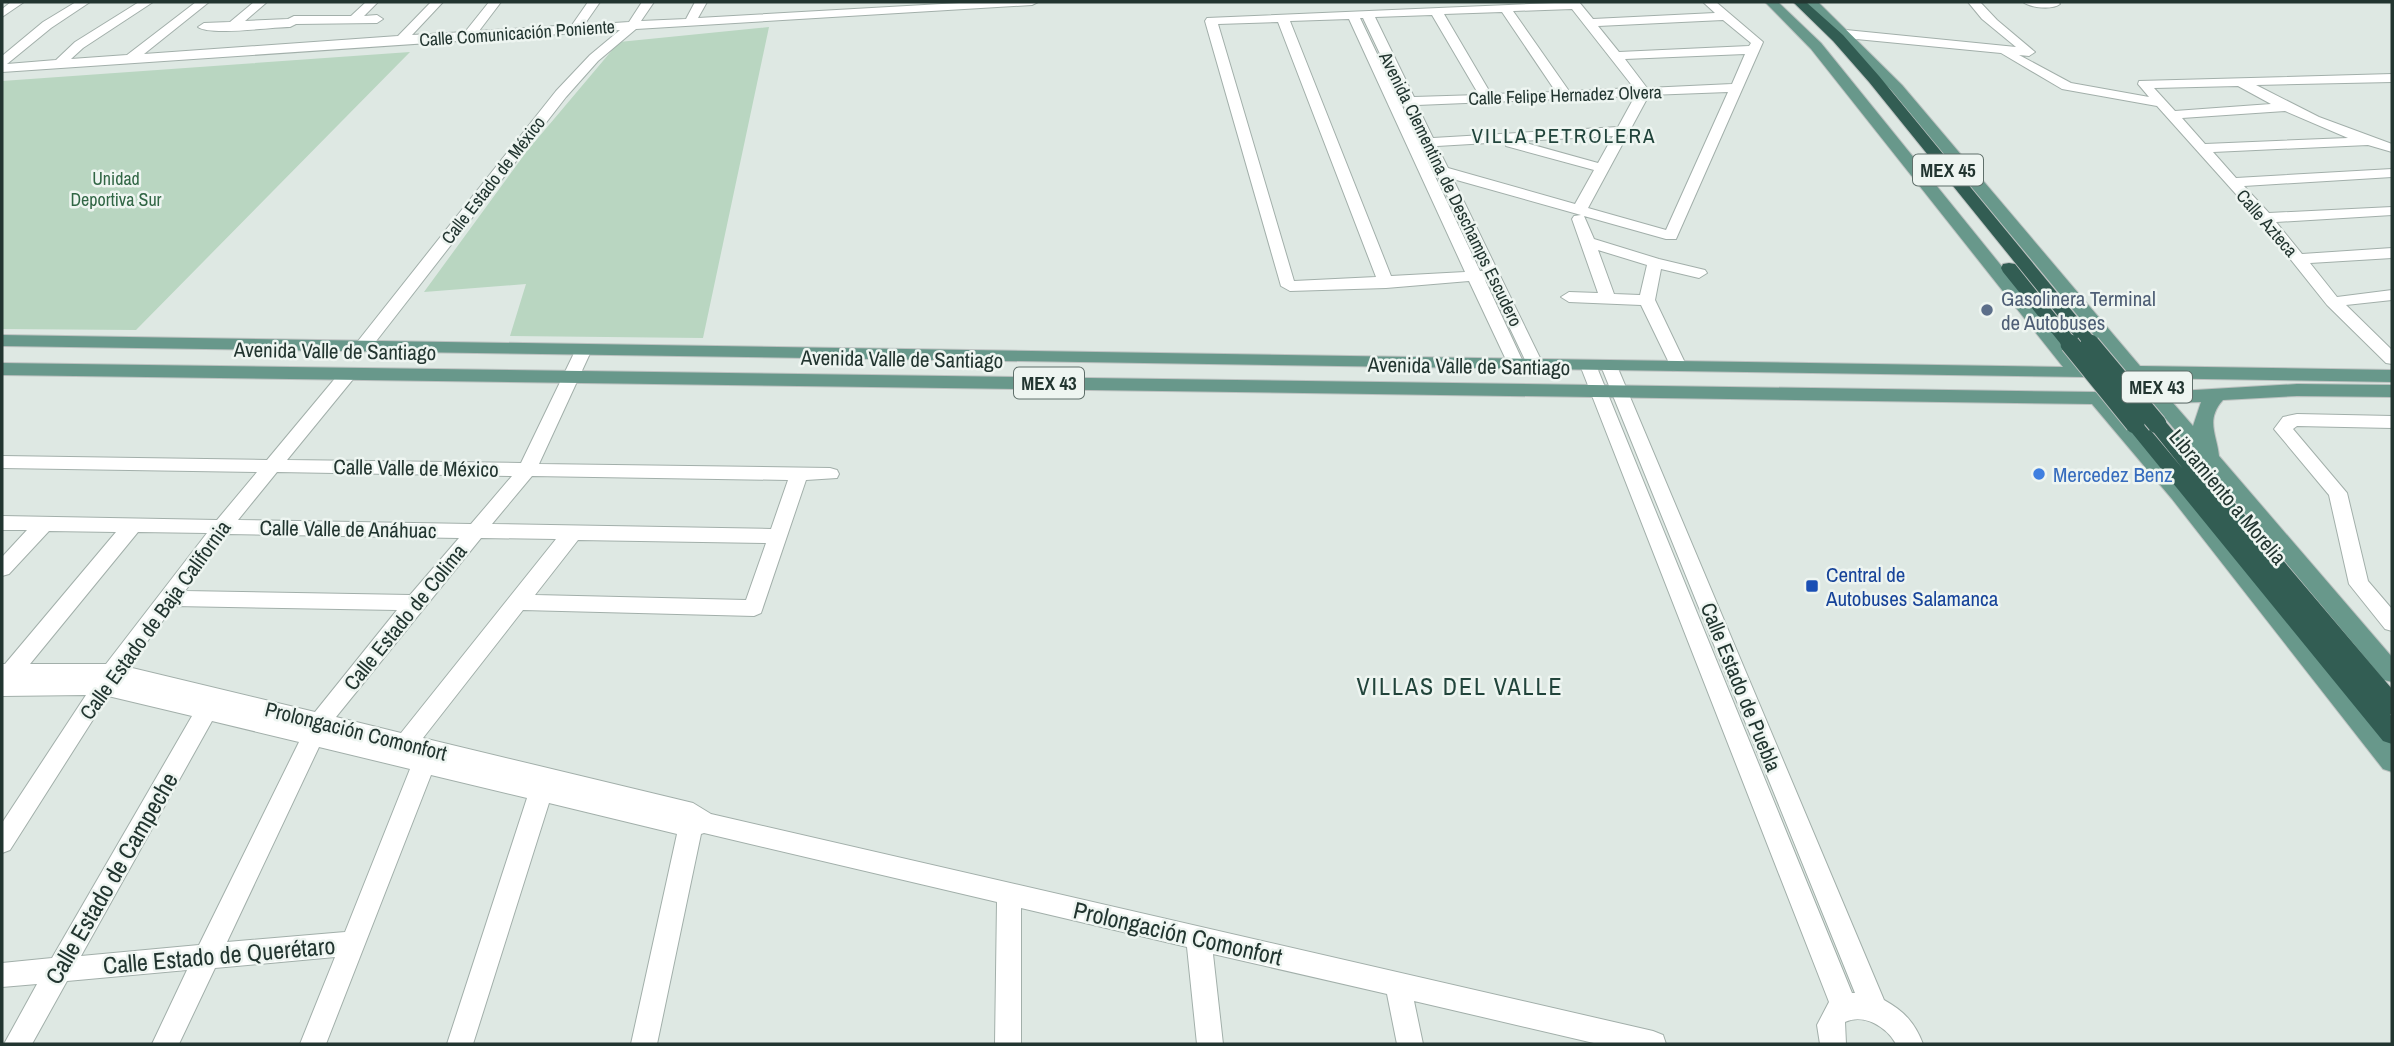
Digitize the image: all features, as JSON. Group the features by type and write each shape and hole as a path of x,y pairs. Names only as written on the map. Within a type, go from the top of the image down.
{"highway":[{"name":"Libramiento a Morelia","path":"1785,2 1855,74 2062,343 2392,705"},
{"name":"Libramiento a Morelia","path":"1799,2 1838,38 2097,339 2139,426 2392,734"}],"main road":[{"path":"1772,2 1816,46 2062,343 2077,373"},
{"path":"1811,2 1846,34 1897,88 2097,339 2135,371"},
{"path":"2097,339 2197,373"},
{"name":"Avenida Valle de Santiago","path":"2,341 2077,373"},
{"path":"2062,343 2040,368 2010,372 2026,397 2081,408 2139,426"},
{"name":"MEX 43","path":"2392,376 2135,371 2101,362 2088,364 2077,373 2081,386 2097,399 2122,409 2137,411 2155,407 2161,399 2218,394 2297,390 2392,391"},
{"name":"Avenida Valle de Santiago","path":"2,369 2097,399"},
{"name":"MEX 43","path":"2135,371 2154,383 2161,399"},
{"path":"2218,394 2208,403 2201,428 2204,443 2224,476"},
{"path":"2097,399 2139,426 2179,494 2392,762"},
{"path":"2161,399 2392,673"}],"street":[{"path":"2,13 18,2"},
{"path":"2,62 37,32 84,2"},
{"path":"59,64 79,46 147,2"},
{"path":"130,59 203,2"},
{"path":"233,26 261,2"},
{"path":"354,19 372,2"},
{"path":"401,40 437,2"},
{"path":"470,36 495,2"},
{"path":"575,29 594,2"},
{"name":"Calle Estado de México","path":"364,345 561,94 594,58 633,25 648,2"},
{"path":"690,22 701,2"},
{"path":"745,20 753,2"},
{"path":"798,17 804,2"},
{"path":"848,15 854,2"},
{"name":"Calle Comunicación Poniente","path":"2,68 633,25 848,15 875,7 1032,2"},
{"path":"1443,171 1579,214 1671,236 1757,42 1709,2"},
{"path":"1846,34 2029,52 2010,34 1985,19 1974,2"},
{"path":"2029,2 2053,3"},
{"path":"1492,275 1297,288 1287,283 1211,21 1574,4 1644,92 1579,214 1608,298"},
{"path":"1505,8 1564,95"},
{"path":"259,51 304,11"},
{"path":"1436,11 1487,98"},
{"name":"Avenida Clementina de Deschamps Escudero","path":"1360,15 1409,101 1443,171 1492,275 1526,364"},
{"name":"Avenida Clementina de Deschamps Escudero","path":"1360,15 1393,102 1475,276 1526,364"},
{"path":"1590,23 1726,16"},
{"path":"1283,18 1386,283"},
{"path":"204,27 377,19"},
{"path":"1615,56 1753,50"},
{"path":"2002,50 2067,86 2165,109 2286,107"},
{"path":"2241,82 2392,78"},
{"path":"2241,82 2286,107 2368,141 2392,148"},
{"name":"Calle Azteca","path":"2241,82 2144,84 2265,218 2333,302 2392,359"},
{"name":"Calle Felipe Hernadez Olvera","path":"1393,102 1737,88"},
{"path":"1413,143 1622,131"},
{"path":"1497,138 1602,168"},
{"path":"2200,148 2368,141"},
{"path":"2233,182 2392,173"},
{"path":"1456,199 1462,188 1480,181"},
{"path":"2265,218 2392,211"},
{"path":"1589,242 1655,263 1699,273"},
{"path":"2299,259 2386,253 2392,265"},
{"path":"1655,263 1647,300 1679,367"},
{"path":"2333,302 2392,295"},
{"path":"1569,297 1647,300"},
{"name":"Calle Estado de Colima","path":"165,1044 317,729 415,603 527,470 584,349"},
{"name":"Calle Estado de Puebla","path":"1598,365 1874,1008"},
{"name":"Calle Estado de Baja California","path":"2,843 107,679 270,466 348,374"},
{"name":"Calle Estado de Puebla","path":"1609,391 1844,1007"},
{"path":"2392,437 2385,421 2297,420 2284,424 2286,434 2338,493 2359,584 2392,623"},
{"name":"Calle Valle de México","path":"5,466 270,466 830,474"},
{"path":"517,602 754,608 799,474"},
{"name":"Calle Valle de Anáhuac","path":"2,523 778,536"},
{"path":"2,569 44,524"},
{"path":"4,678 133,525"},
{"path":"406,743 572,533"},
{"path":"167,598 415,603"},
{"name":"Prolongación Comonfort","path":"4,678 107,679 317,729 424,764 541,792 696,821"},
{"name":"Prolongación Comonfort","path":"107,679 205,711 406,743 696,821 1398,985 1619,1040 1653,1044"},
{"name":"Calle Estado de Campeche","path":"17,1044 205,711"},
{"path":"313,1044 424,764"},
{"path":"460,1044 541,792"},
{"path":"644,1044 696,821"},
{"path":"1008,1044 1009,894"},
{"path":"1199,938 1210,1044"},
{"name":"Calle Estado de Querétaro","path":"2,975 353,943"},
{"path":"1398,985 1410,1044"},
{"path":"1833,1044 1830,1023 1835,1013 1844,1007 1858,1004 1874,1008 1900,1026 1910,1044"}],"green space":[{"path":"769,27 703,338 510,336 526,284 424,292 527,151 619,42"},
{"name":"Unidad Deportiva Sur","path":"410,52 136,330 2,329 2,81"}],"place":[{"name":"Gasolinera Terminal de Autobuses","path":"1987,310"},
{"name":"Mercedez Benz","path":"2039,474"},
{"name":"Central de Autobuses Salamanca","path":"1812,586"}],"district":[{"name":"VILLA PETROLERA","path":"1564,135"},
{"name":"VILLAS DEL VALLE","path":"1460,686"}]}
